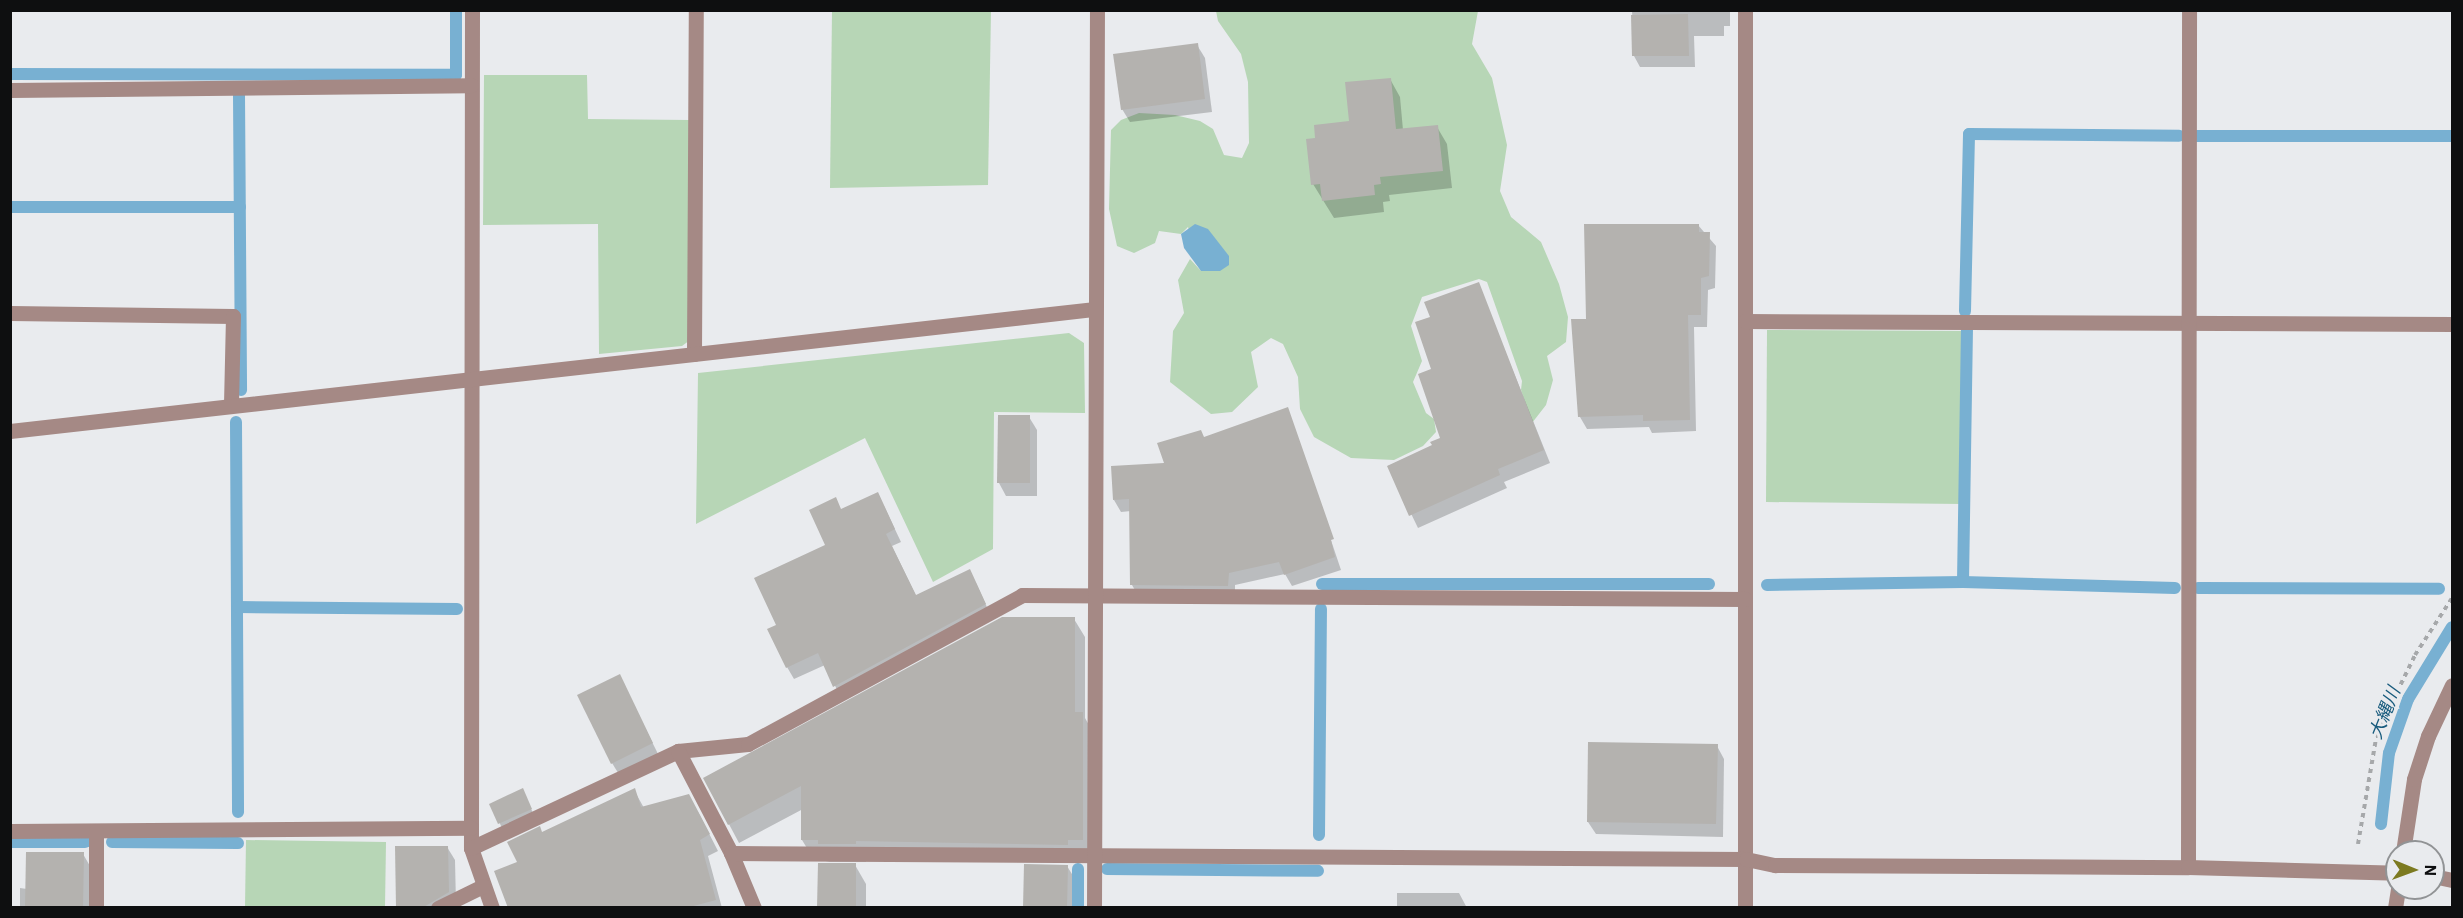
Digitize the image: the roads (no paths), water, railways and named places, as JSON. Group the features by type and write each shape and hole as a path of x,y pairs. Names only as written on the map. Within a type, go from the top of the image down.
{"street":[{"path":"472,10 471,848 492,908"},
{"path":"694,354 696,10"},
{"path":"1094,908 1093,597 1097,10"},
{"path":"1745,10 1745,908"},
{"path":"2188,10 2188,867"},
{"path":"10,90 471,85"},
{"path":"10,431 231,404 1095,309"},
{"path":"10,313 233,316 231,404"},
{"path":"1745,321 2452,324"},
{"path":"471,848 678,751 748,744 1022,596 1745,599"},
{"path":"2405,840 2414,779 2428,736 2452,685"},
{"path":"678,751 731,853 754,908"},
{"path":"10,831 471,828"},
{"path":"96,831 96,908"},
{"path":"731,853 1746,859 1775,865 2188,867 2385,873"},
{"path":"438,908 483,886"}],"water":[{"path":"1195,224 1208,229 1229,256 1229,265 1220,271 1201,271 1184,248 1181,234"}],"waterway":[{"path":"10,74 456,75 456,10"},
{"path":"239,95 241,390"},
{"path":"1965,311 1969,134 2179,136"},
{"path":"2196,136 2452,136"},
{"path":"10,207 240,207"},
{"path":"1963,582 1967,330"},
{"path":"236,422 238,812"},
{"path":"1767,585 1963,582 2175,588"},
{"path":"1322,584 1709,584"},
{"path":"2198,588 2439,589"},
{"path":"238,607 457,609"},
{"path":"1319,835 1321,609"},
{"name":"大縄川","path":"2381,824 2389,753 2408,699 2452,627"},
{"path":"10,842 85,842"},
{"path":"112,842 238,843"},
{"path":"1078,869 1078,908"},
{"path":"1107,869 1318,871"}]}
